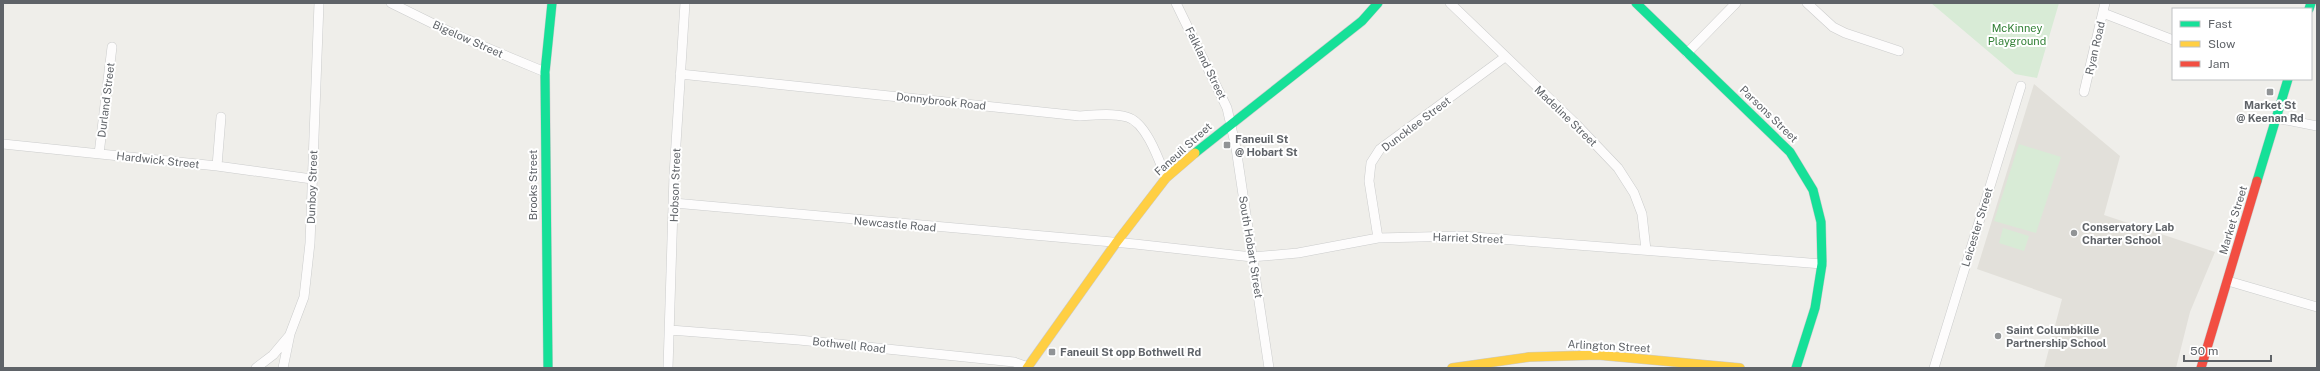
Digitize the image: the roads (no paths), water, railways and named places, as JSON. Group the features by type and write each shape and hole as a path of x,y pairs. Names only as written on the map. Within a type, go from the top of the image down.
{"street":[{"name":"Dunboy Street","path":"283,368 290,334 304,297 310,243 319,3"},
{"name":"Bigelow Street","path":"391,3 454,34 545,72"},
{"name":"Brooks Street","path":"548,368 545,72 552,3"},
{"name":"Hobson Street","path":"668,368 674,202 685,3"},
{"name":"Falkland Street","path":"1176,3 1225,103 1231,126"},
{"name":"Faneuil Street","path":"1027,368 1116,243 1166,178 1222,130 1231,126 1362,21 1378,3"},
{"name":"Madeline Street","path":"1450,3 1576,124 1618,168 1634,193 1642,214 1646,250"},
{"name":"Parsons Street","path":"1636,3 1790,152 1813,190 1821,222 1822,264 1815,308 1796,368"},
{"path":"1687,53 1736,3"},
{"path":"1807,3 1833,27 1845,33 1899,51"},
{"name":"Ryan Road","path":"2084,92 2105,3"},
{"path":"2103,13 2172,40"},
{"name":"Durland Street","path":"99,154 112,46"},
{"name":"Duncklee Street","path":"1378,238 1369,181 1371,163 1380,149 1505,57"},
{"name":"Donnybrook Road","path":"680,74 1080,116 1109,115 1127,117 1139,123 1166,178"},
{"name":"Market Street","path":"2201,368 2288,80"},
{"name":"Leicester Street","path":"1934,368 2021,86"},
{"path":"217,166 221,117"},
{"path":"2276,118 2317,126"},
{"name":"South Hobart Street","path":"1231,126 1269,368"},
{"name":"Hardwick Street","path":"3,144 217,166 312,179"},
{"name":"Newcastle Road","path":"674,202 1116,243"},
{"name":"Harriet Street","path":"1116,243 1252,257 1298,253 1378,238 1461,236 1822,264"},
{"path":"2228,280 2317,307"},
{"name":"Bothwell Road","path":"670,330 799,340 968,357 1014,362 1027,368"},
{"path":"256,368 273,355 290,334"},
{"name":"Arlington Street","path":"1452,368 1529,357 1598,355 1664,365 1740,368"}],"place":[{"name":"Market St @ Keenan Rd","path":"2270,92"},
{"name":"Faneuil St @ Hobart St","path":"1227,145"},
{"name":"Conservatory Lab Charter School","path":"2074,233"},
{"name":"Saint Columbkille Partnership School","path":"1998,336"},
{"name":"Faneuil St opp Bothwell Rd","path":"1052,352"}],"park label":[{"name":"McKinney Playground","path":"2017,34"}]}
